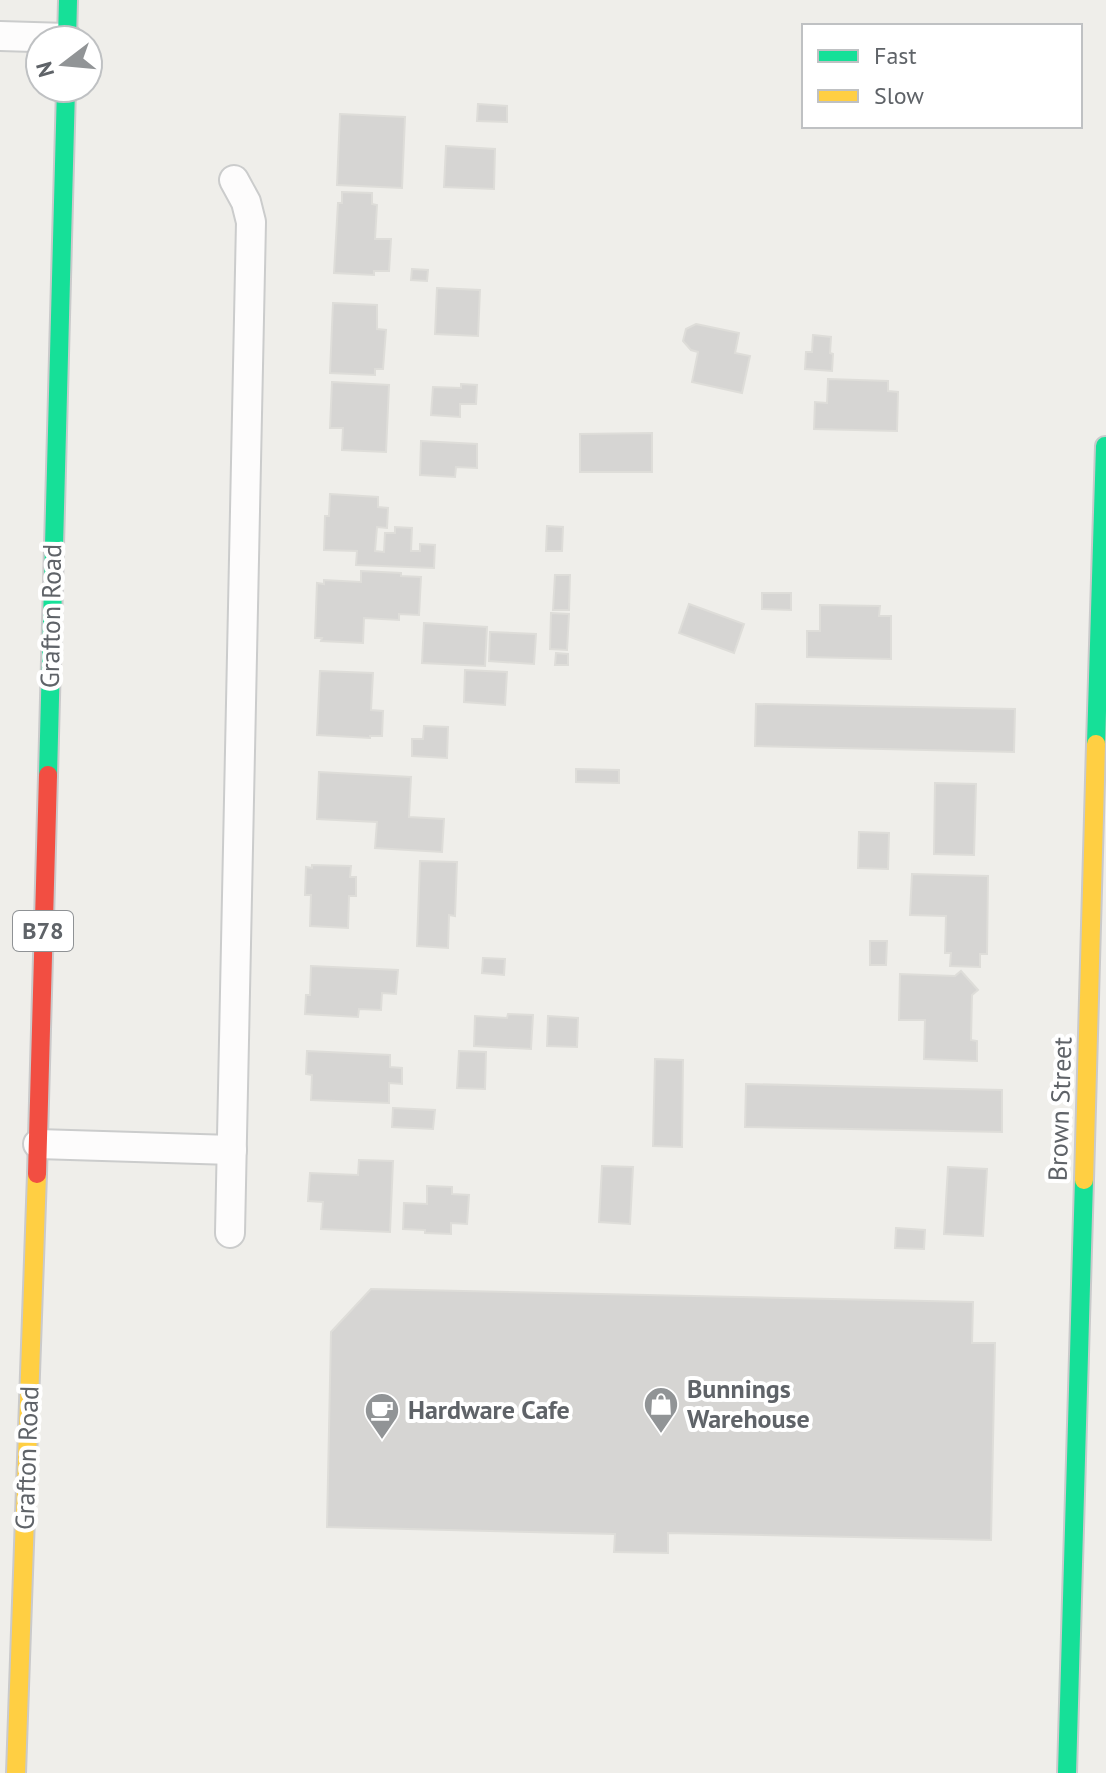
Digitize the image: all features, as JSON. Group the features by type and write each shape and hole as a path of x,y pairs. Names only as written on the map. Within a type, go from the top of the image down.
{"main road":[{"path":"67,24 68,0"},
{"name":"Grafton Road","path":"16,1773 38,1144 66,104"},
{"name":"Brown Street","path":"1067,1773 1105,446"}],"street":[{"path":"0,36 24,37"},
{"path":"230,1233 251,222 246,202 234,180"},
{"path":"38,1144 232,1150"}],"building":[{"path":"478,104 507,106 507,122 477,121"},
{"path":"340,114 405,117 402,188 337,185"},
{"path":"446,146 495,149 494,189 444,187"},
{"path":"342,192 372,193 372,204 377,205 375,239 391,239 389,271 374,271 374,275 334,273 338,203 342,203"},
{"path":"412,269 428,270 427,281 411,280"},
{"path":"437,288 480,290 478,336 435,334"},
{"path":"333,303 377,305 377,329 386,330 383,369 375,369 375,375 330,373"},
{"path":"696,324 739,333 735,353 750,356 742,393 692,382 698,352 691,350 683,341 686,329"},
{"path":"813,335 831,337 832,371 805,369 806,352 812,352"},
{"path":"828,379 888,381 888,391 898,392 897,431 814,429 815,402 827,403"},
{"path":"332,382 389,385 386,452 342,450 343,428 330,428"},
{"path":"461,384 477,385 476,404 460,404 460,417 431,415 433,387 461,388"},
{"path":"652,433 652,472 580,472 580,434"},
{"path":"421,441 477,444 477,468 456,467 455,477 420,475"},
{"path":"330,494 378,497 378,507 388,508 387,528 377,527 375,551 384,552 385,533 395,533 395,527 412,528 411,551 420,551 420,544 435,545 434,568 356,565 357,551 324,550 325,516 329,516"},
{"path":"547,526 563,527 562,551 546,551"},
{"path":"361,571 421,577 419,615 399,614 399,620 364,618 363,643 315,638 317,583 324,584 324,580 361,582"},
{"path":"555,575 570,575 569,610 553,610"},
{"path":"762,593 791,593 791,610 762,609"},
{"path":"689,604 744,624 734,653 679,633"},
{"path":"820,605 880,606 879,616 891,616 891,659 807,657 807,631 820,631"},
{"path":"551,613 569,614 567,650 550,649"},
{"path":"424,623 487,627 485,666 422,663"},
{"path":"490,632 536,634 534,664 489,661"},
{"path":"556,653 568,654 568,665 555,665"},
{"path":"465,670 507,672 505,705 464,702"},
{"path":"320,671 373,673 371,710 383,711 382,736 317,735"},
{"path":"756,704 1015,709 1014,752 755,746"},
{"path":"424,726 448,727 447,758 412,756 412,739 423,739"},
{"path":"576,769 619,770 619,783 576,782"},
{"path":"319,772 411,777 409,817 444,819 442,852 375,848 377,822 317,819"},
{"path":"935,783 976,784 974,855 934,854"},
{"path":"859,832 889,833 888,869 858,868"},
{"path":"420,861 457,862 455,916 449,915 448,948 417,946"},
{"path":"312,865 351,866 350,877 356,877 356,896 349,896 348,928 310,926 311,895 305,895 306,867 312,868"},
{"path":"912,874 988,876 987,954 980,954 980,967 950,966 951,953 945,953 946,916 910,915"},
{"path":"870,941 887,941 886,965 870,965"},
{"path":"483,958 505,959 504,975 482,973"},
{"path":"311,966 398,970 396,994 382,993 381,1010 359,1009 358,1017 305,1014 306,995 310,995"},
{"path":"961,971 978,990 972,995 971,1040 977,1041 977,1061 924,1059 925,1020 899,1020 900,974 955,976"},
{"path":"508,1014 533,1015 531,1049 474,1046 475,1016 507,1018"},
{"path":"548,1016 578,1018 577,1047 547,1046"},
{"path":"307,1051 390,1055 390,1067 402,1068 402,1084 389,1083 389,1103 311,1100 312,1075 306,1074"},
{"path":"459,1051 486,1052 485,1089 457,1088"},
{"path":"655,1059 683,1060 682,1147 653,1146"},
{"path":"746,1084 1002,1090 1002,1132 745,1127"},
{"path":"393,1108 435,1110 433,1129 392,1127"},
{"path":"359,1160 393,1161 390,1232 321,1229 323,1202 308,1201 310,1173 358,1175"},
{"path":"602,1166 633,1167 630,1224 599,1222"},
{"path":"948,1167 987,1169 983,1236 944,1234"},
{"path":"427,1186 452,1187 452,1194 469,1195 467,1224 451,1223 451,1234 403,1229 404,1203 427,1204"},
{"path":"896,1228 925,1230 924,1249 895,1248"},
{"name":"Bunnings Warehouse","path":"371,1289 973,1302 972,1343 995,1343 991,1540 668,1533 668,1553 614,1552 615,1534 327,1527 331,1332"}],"traffic: fast":[{"path":"67,24 68,0"},
{"path":"48,775 66,104"},
{"path":"1096,744 1105,446"},
{"path":"1067,1773 1084,1180"}],"traffic: slow":[{"path":"1084,1180 1096,744"},
{"path":"16,1773 37,1174"}],"traffic: jam":[{"path":"37,1174 48,775"}],"place":[{"name":"Bunnings Warehouse","path":"661,1435"},
{"name":"Hardware Cafe","path":"382,1441"}]}
